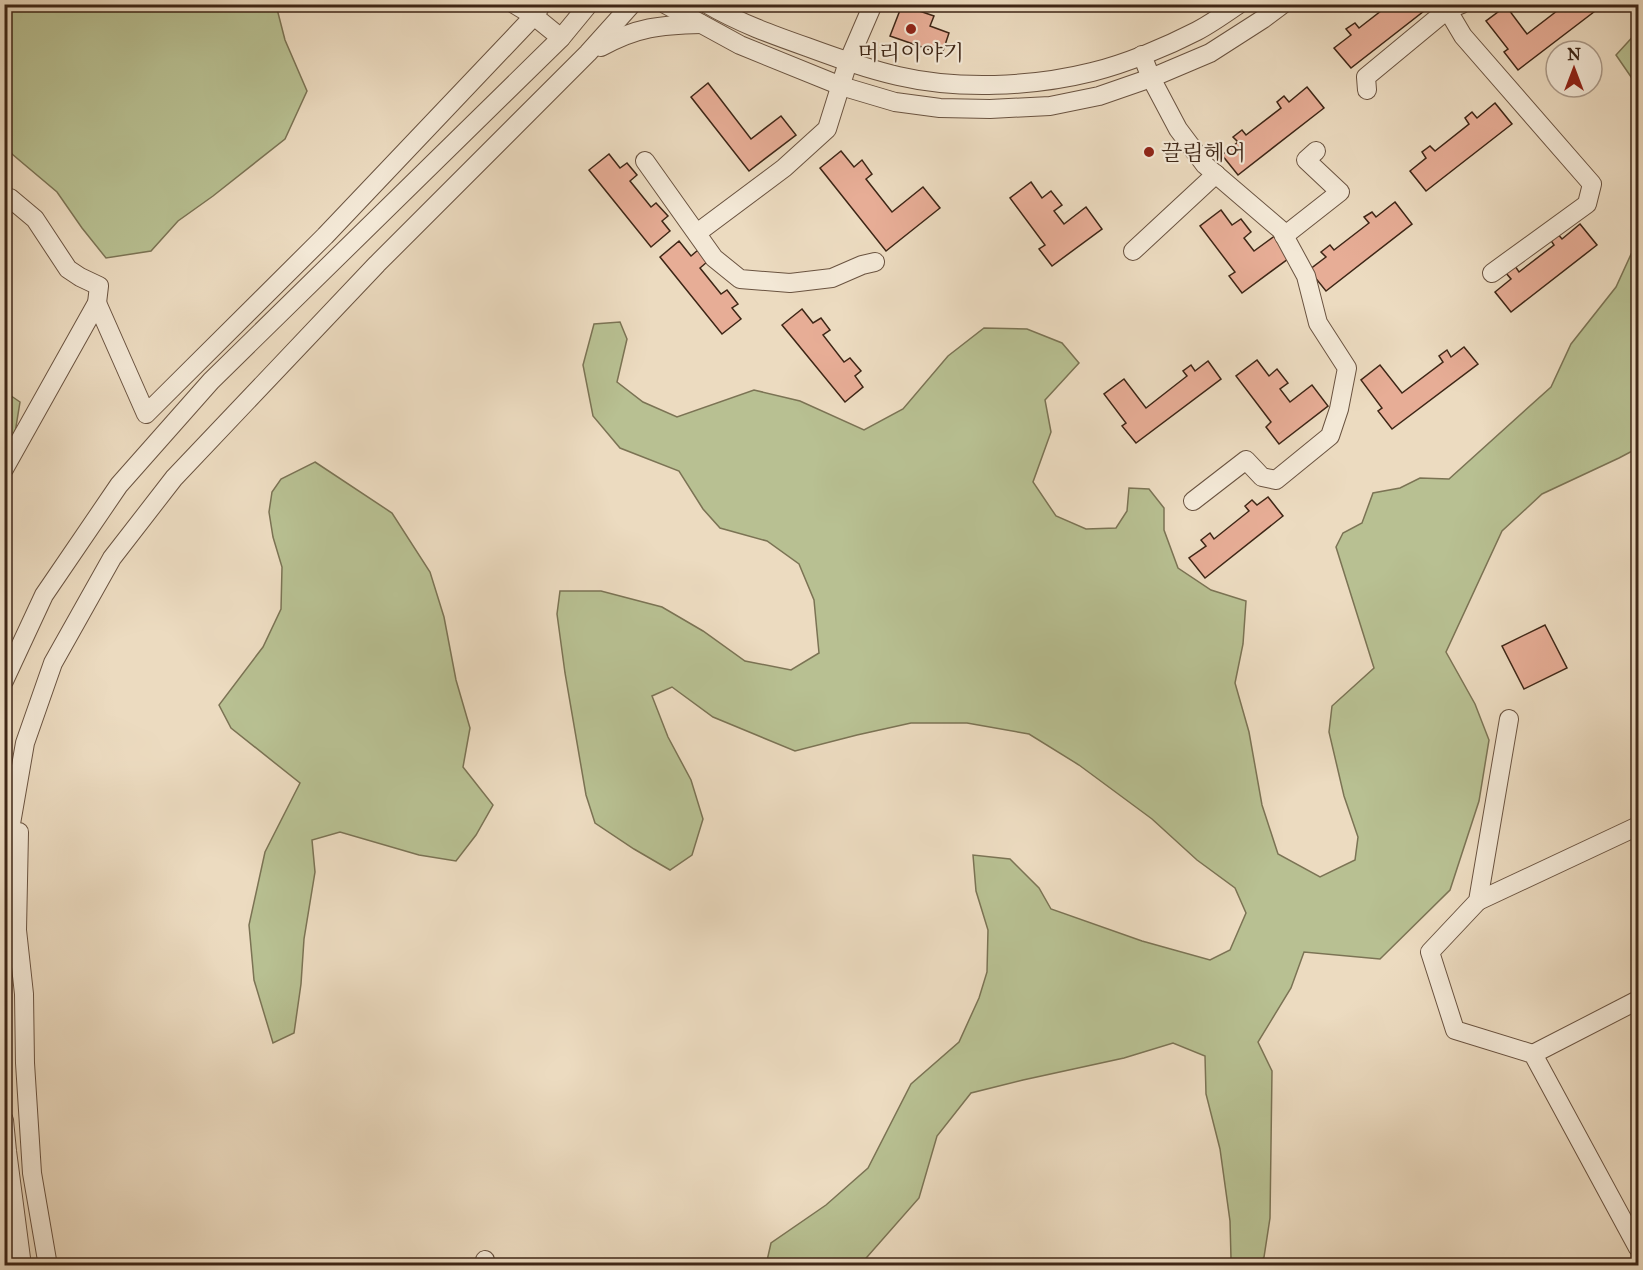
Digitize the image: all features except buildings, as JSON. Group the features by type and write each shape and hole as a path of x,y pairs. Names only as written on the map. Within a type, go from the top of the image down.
{"street":[{"path":"514,4 538,10 561,38"},
{"path":"4,681 44,595 119,485 211,381 561,38 589,4"},
{"path":"4,864 25,743 53,663 112,558 167,487 377,264 588,53 632,4"},
{"path":"665,4 740,45 841,86 895,102 940,108 990,110 1050,106 1099,96 1151,78 1210,53 1282,4"},
{"path":"698,233 784,168 827,129 848,62 873,4"},
{"path":"711,6 746,25 856,66 942,83 990,84 1047,81 1093,72 1142,55 1198,30 1239,4"},
{"path":"1367,90 1366,77 1451,6 1463,36 1592,184 1587,204 1492,273"},
{"path":"97,303 146,414 325,236 538,10"},
{"path":"588,53 620,36 655,26 701,24"},
{"path":"1142,55 1151,78 1178,129 1205,165 1281,230 1306,276 1318,323 1347,368 1339,410 1330,435 1276,480 1262,477 1246,460 1193,501"},
{"path":"1284,236 1340,192 1306,159 1316,151"},
{"path":"645,160 714,258 740,279 790,283 832,278 875,262"},
{"path":"1133,251 1216,174"},
{"path":"4,197 10,198 35,219 68,268 80,278 99,286 97,303 4,469"},
{"path":"1478,901 1509,719"},
{"path":"19,776 17,930 24,994 25,1063 32,1173 48,1266"},
{"path":"1638,826 1478,901 1430,952 1455,1030 1533,1054 1638,1000"},
{"path":"1533,1054 1638,1248"},
{"path":"4,1120 22,1266"}],"green space":[{"path":"5,4 276,5 285,40 307,91 285,139 178,221 151,251 106,258 57,192 12,154 5,145"},
{"path":"1638,31 1638,87 1616,55"},
{"path":"1638,239 1638,448 1542,494 1502,531 1446,652 1475,704 1489,740 1479,801 1450,890 1380,959 1304,952 1291,988 1258,1042 1272,1071 1270,1218 1264,1257 1259,1265 1222,1265 1231,1258 1230,1221 1220,1149 1206,1094 1205,1056 1173,1043 1124,1058 971,1093 937,1136 919,1198 860,1265 766,1265 771,1243 826,1205 868,1168 911,1084 959,1042 979,998 987,972 988,930 976,891 973,855 1010,859 1039,888 1051,909 1142,941 1210,960 1230,950 1246,913 1235,888 1197,860 1152,819 1079,765 1029,734 967,723 911,723 795,751 713,717 672,687 652,696 668,737 691,780 703,819 692,855 670,870 595,823 586,795 565,673 557,614 560,591 601,591 662,607 703,631 745,661 791,670 819,653 814,600 799,564 767,541 720,528 703,509 679,471 620,448 593,416 583,365 594,324 620,322 627,339 617,382 643,402 677,417 754,390 800,401 864,430 903,409 948,356 984,328 1027,329 1062,343 1079,363 1045,400 1051,432 1033,482 1056,516 1086,529 1116,528 1127,511 1129,488 1149,489 1164,508 1164,530 1178,568 1211,590 1246,601 1243,644 1235,683 1249,732 1262,805 1278,854 1320,877 1355,860 1358,837 1344,796 1329,732 1332,706 1374,668 1336,547 1343,533 1362,523 1373,493 1400,488 1420,478 1449,479 1551,387 1571,344 1616,287"},
{"path":"4,391 20,402 14,439 5,448"},
{"path":"315,462 392,513 430,572 444,617 456,680 470,728 463,767 493,805 476,835 456,861 419,855 340,832 312,840 315,872 304,939 294,1033 273,1043 254,980 249,925 265,852 300,783 231,728 219,705 263,647 281,609 282,567 273,537 269,512 272,492 281,479"}],"place":[{"name":"머리이야기","path":"911,29"},
{"name":"끌림헤어","path":"1149,152"}]}
